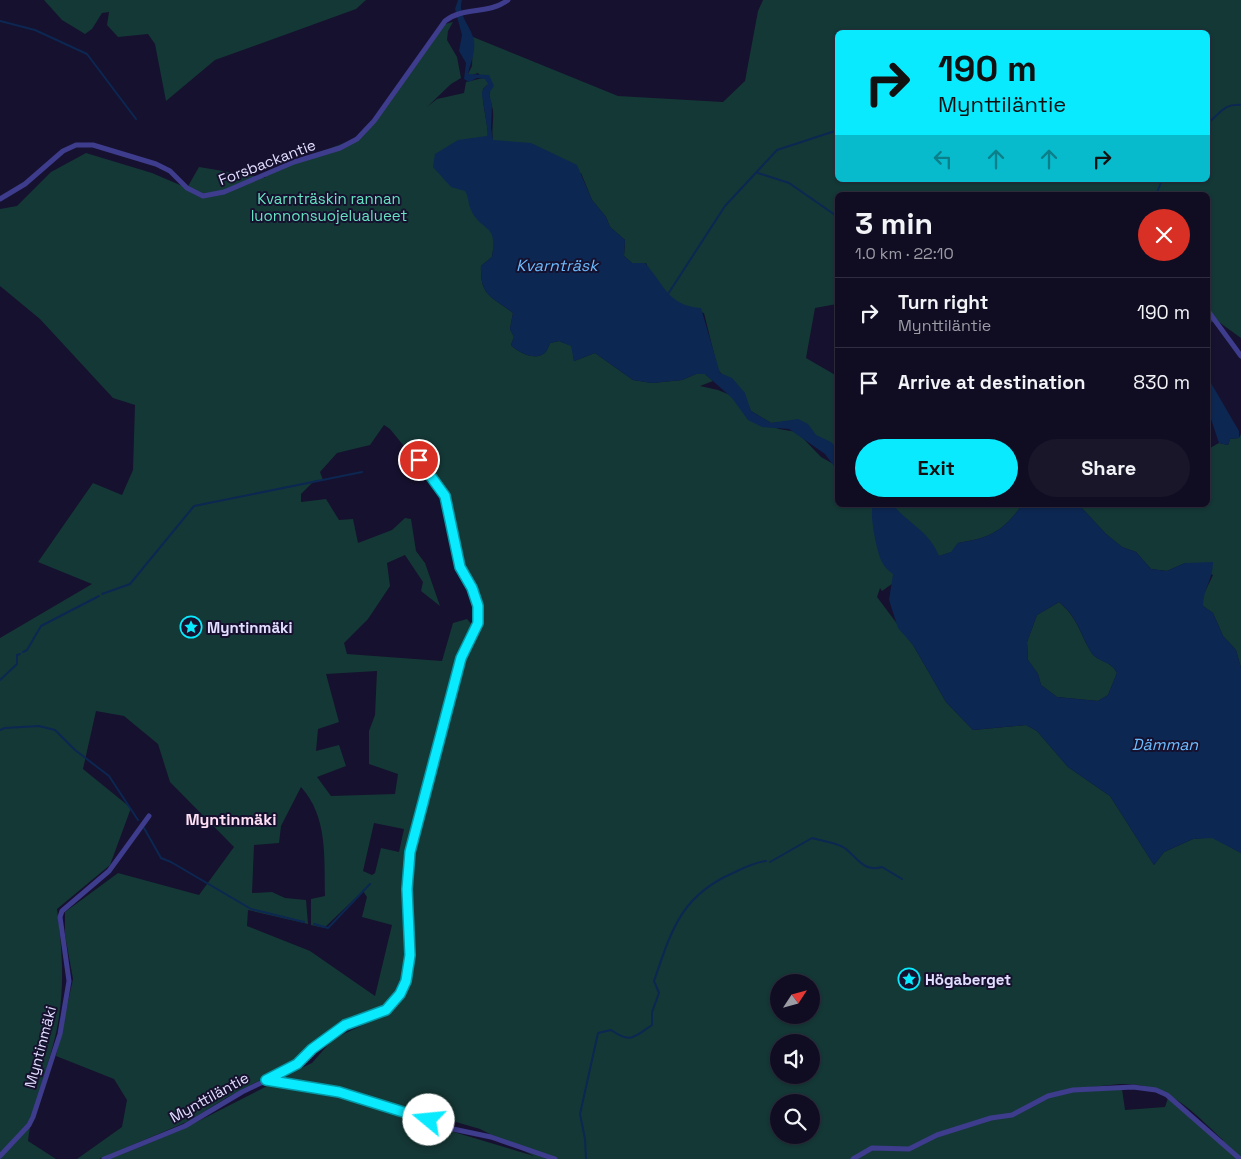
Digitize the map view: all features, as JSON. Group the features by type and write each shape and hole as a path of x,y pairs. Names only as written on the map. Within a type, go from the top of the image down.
{"street":[{"name":"Forsbackantie","path":"0,199 25,184 63,151 76,145 93,145 156,164 170,171 187,188 204,196 224,192 294,162 340,148 357,139 374,121 440,27 450,17 466,12 494,8 508,0"},
{"path":"1210,314 1241,356"},
{"name":"Mynttiläntie","path":"104,1159 186,1126 297,1064 312,1049 345,1025 386,1010 400,994 406,981 410,955 407,889 410,852 461,658 478,623 478,606 472,588 460,567 445,496 419,460"},
{"name":"Myntinmäki","path":"0,1156 29,1125 33,1117 60,1034 69,980 60,917 62,911 109,871 149,816"},
{"path":"266,1080 364,1098 453,1129 491,1137 555,1159"},
{"path":"854,1159 872,1148 910,1149 937,1135 969,1124 1020,1112 1038,1101 1058,1093 1073,1090 1133,1087 1156,1090 1167,1095 1240,1159"}],"green space":[{"path":"44,0 366,0 356,9 215,60 166,101 155,44 148,34 118,37 107,25 109,12 102,13 92,29 85,34 62,20"},
{"name":"Kvarnträskin rannan luonnonsuojelualueet","path":"763,0 1241,0 1241,338 1216,320 1210,323 1210,192 835,192 835,304 815,308 806,358 835,375 835,456 802,423 795,421 771,423 751,411 745,398 718,370 704,313 684,308 657,290 646,263 632,263 624,256 625,240 610,227 606,217 592,200 581,173 564,174 540,191 494,243 492,257 481,266 481,276 485,290 489,295 513,313 510,329 514,337 511,345 523,354 539,356 547,350 550,343 559,341 572,346 574,361 595,353 633,380 652,383 682,380 696,374 705,374 713,381 700,386 730,395 751,418 779,429 797,432 821,457 835,465 835,507 874,507 881,539 898,555 910,571 882,591 880,588 877,597 913,645 946,702 973,730 1026,725 1037,731 1068,767 1110,796 1154,865 1164,852 1193,839 1212,837 1241,853 1241,1159 110,1159 183,1129 271,1084 288,1084 355,1098 377,1109 534,1156 480,1129 342,1089 282,1077 312,1063 333,1039 384,1015 401,998 412,968 412,850 462,659 480,623 480,607 473,586 462,567 447,496 416,451 412,456 390,429 384,425 370,445 337,453 320,472 323,480 314,481 301,494 301,502 326,499 339,520 353,519 358,543 392,530 405,518 411,519 416,551 425,563 440,606 421,591 423,582 405,555 387,563 390,586 368,619 344,643 347,654 442,661 453,623 467,619 473,626 459,657 408,851 405,893 407,966 403,982 396,996 390,1003 377,1011 345,1020 318,1040 295,1062 226,1098 189,1121 99,1159 77,1159 122,1127 127,1100 114,1079 56,1056 73,979 65,935 65,912 118,873 199,895 234,847 170,782 158,744 124,716 96,711 83,769 131,808 110,865 57,909 62,966 62,994 55,1038 30,1126 28,1141 56,1159 0,1159 0,638 92,584 38,562 93,483 122,495 133,470 135,405 113,398 40,319 0,286 0,209 17,206 51,172 86,153 152,173 187,188 199,167 265,178 266,172 355,139 369,125 445,24 453,22 448,31 447,40 457,57 461,78 451,84 427,107 437,99 464,93 466,82 483,78 478,73 469,76 468,74 472,66 473,37 618,96 723,102 745,81 758,11","holes":["487,85 490,91 489,97 493,110 493,139 488,136 484,105 483,89","377,671 375,715 369,731 369,764 398,774 395,794 331,796 317,777 346,766 339,745 316,751 318,729 339,722 326,674","301,787 316,811 323,838 325,896 311,899 311,925 324,928 363,891 367,897 362,917 392,925 375,996 310,951 247,926 248,910 308,924 306,900 285,898 272,892 252,893 254,845 279,843 281,826","374,823 404,829 399,852 381,848 375,873 372,875 363,871","1120,1084 1137,1085 1165,1093 1200,1118 1223,1140 1223,1145 1168,1098 1165,1107 1125,1110 1122,1089 1089,1090 1091,1087"]},
{"path":"1241,434 1241,668 1236,650 1223,636 1213,613 1203,606 1203,596 1213,575 1185,563 1167,571 1151,569 1136,552 1122,547 1106,534 1081,507 1210,507 1210,448 1219,443 1228,445 1230,439 1239,438"},
{"path":"887,507 1020,507 1009,521 995,532 979,539 958,543 952,552 939,556"},
{"path":"1059,602 1074,620 1091,652 1111,666 1117,673 1108,695 1098,701 1057,697 1041,685 1038,674 1028,660 1027,642 1037,615"}],"water":[{"name":"Kvarnträsk","path":"458,0 462,0 461,11 474,40 474,53 468,74 489,75 494,86 489,93 492,106 491,128 493,140 531,143 577,165 592,200 606,217 610,227 625,240 624,256 632,263 645,263 668,293 681,303 701,308 720,373 732,378 745,393 751,411 771,423 798,419 808,424 816,435 831,442 835,447 835,467 825,454 789,429 762,427 748,420 732,398 705,374 696,374 682,380 652,383 633,380 595,353 574,361 571,346 559,341 550,343 547,350 539,356 523,354 511,345 514,337 510,329 513,313 489,295 485,290 481,276 481,266 492,257 493,238 491,233 475,217 465,191 451,187 433,167 435,154 458,140 487,136 488,133 482,94 483,89 488,84 485,79 477,78 469,82 464,79 466,63 459,51 462,35 455,9"},
{"path":"1210,383 1239,431 1239,438 1230,439 1228,445 1219,443 1210,416"},
{"name":"Dämman","path":"873,507 895,507 925,534 939,556 951,552 958,543 979,539 995,532 1009,521 1020,507 1081,507 1106,534 1122,547 1136,552 1151,569 1167,571 1185,563 1213,562 1203,606 1213,613 1223,636 1236,650 1241,668 1241,853 1212,838 1193,839 1164,852 1154,865 1110,796 1068,767 1037,731 1026,725 973,730 946,702 913,645 898,628 889,600 893,574 884,566 880,557 872,516","holes":["1059,602 1070,613 1091,652 1097,658 1112,666 1117,673 1108,695 1098,701 1057,697 1041,685 1038,674 1028,660 1027,642 1037,615"]}],"waterway":[{"path":"0,21 35,30 87,54 136,119"},
{"path":"1210,121 1226,107 1241,105"},
{"path":"668,294 725,206 777,150 835,131"},
{"path":"758,173 789,183 835,215"},
{"path":"1157,192 1161,182"},
{"path":"102,594 130,584 194,506 362,472"},
{"path":"23,652 27,650 41,626 99,596"},
{"path":"0,680 17,664 17,655 20,654"},
{"path":"0,730 39,726 55,730 75,750 109,776 138,820"},
{"path":"144,828 161,858 251,909 304,922"},
{"path":"770,862 812,838 839,845 866,866 871,868 882,867 902,879"},
{"path":"586,1159 585,1139 580,1114 598,1033 611,1030 628,1038 636,1036 652,1025 652,1012 659,993 654,981 672,931 689,904 715,882 749,866 766,861"},
{"path":"314,924 328,928 370,884"}],"place":[{"name":"Myntinmäki","path":"191,627"},
{"name":"Högaberget","path":"909,979"}],"district":[{"name":"Myntinmäki","path":"231,819"}],"route":[{"path":"419,460 445,496 460,567 472,588 478,606 478,623 461,658 410,852 407,889 410,955 406,981 394,1003 386,1010 334,1031 297,1064 266,1080 364,1098 378,1105 429,1120"}]}
